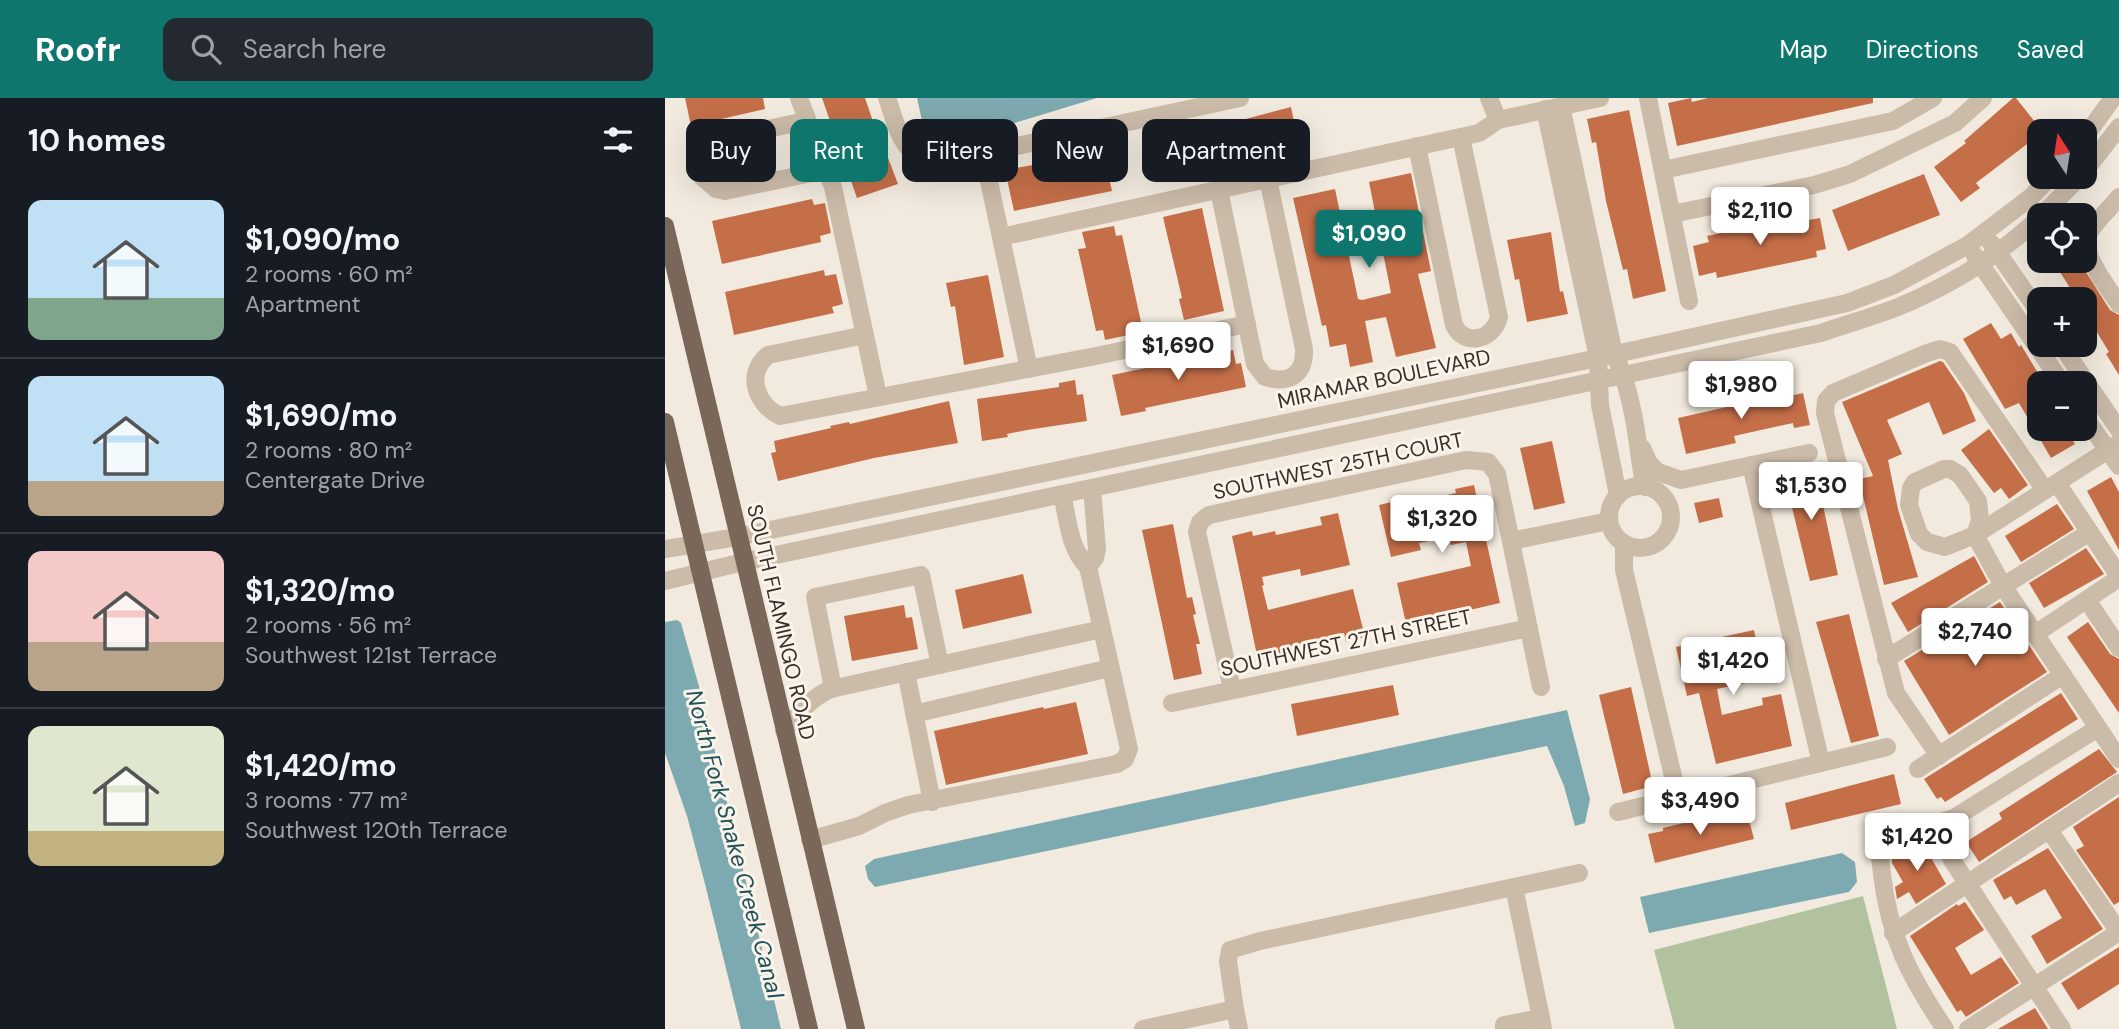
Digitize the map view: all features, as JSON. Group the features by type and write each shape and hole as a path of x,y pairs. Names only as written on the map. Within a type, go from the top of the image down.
{"main road":[{"name":"SOUTH FLAMINGO ROAD","path":"665,226 856,1029"},
{"path":"665,422 809,1029"}],"street":[{"path":"799,98 807,119"},
{"path":"887,98 902,139"},
{"path":"1018,146 1240,98"},
{"path":"1489,98 1503,118"},
{"path":"1310,170 1461,137 1486,130 1503,118 1600,98"},
{"path":"1648,98 1689,300"},
{"path":"1663,170 1893,121 1933,98"},
{"path":"1672,214 1814,186 1850,174 1955,123 1983,98"},
{"path":"2097,120 2113,98"},
{"path":"1553,108 1606,356 1599,380 1600,405 1618,495"},
{"path":"1907,113 1922,140"},
{"path":"790,124 720,141 706,150 701,160 701,176 716,189 726,191 790,178"},
{"path":"2097,155 2119,127"},
{"path":"1417,146 1454,325 1458,334 1477,339 1488,335 1497,326 1499,317 1461,137"},
{"path":"831,182 878,396"},
{"path":"989,182 1029,369"},
{"path":"1001,237 1255,182"},
{"path":"1219,190 1255,364 1265,377 1286,381 1294,376 1304,357 1304,349 1269,182"},
{"name":"MIRAMAR BOULEVARD","path":"665,549 693,542 737,537 1606,356 1847,303 1894,285 1968,245 2039,189"},
{"path":"2054,203 2068,189"},
{"path":"2097,223 2119,197"},
{"path":"665,581 743,562 1821,333 1898,307 1981,264 2027,228"},
{"path":"1985,234 2027,294"},
{"path":"1968,245 2054,371"},
{"path":"2097,269 2119,304"},
{"path":"865,335 768,355 761,360 755,374 759,396 767,410 780,416 1247,324"},
{"path":"1939,756 1896,693 1886,659 1825,413 1826,401 1833,393 1940,349 1950,352 2051,487 2090,532 2119,577 2035,634"},
{"path":"1606,356 1625,375 1641,475 1646,487"},
{"path":"2048,363 2054,357"},
{"path":"2069,357 2119,430"},
{"path":"2097,429 2113,446 2119,466"},
{"path":"1637,439 1649,463 1658,472 1681,481"},
{"path":"2113,446 1975,535 1945,547 1927,542 1919,534 1909,505 1910,488 1915,482 1944,469 1950,469 1959,475 1978,501 1980,520 1975,535 2003,586 2119,759"},
{"path":"1663,497 1681,481 1809,453"},
{"name":"SOUTHWEST 25TH COURT","path":"1231,689 1197,532 1200,522 1209,515 1467,460 1488,462 1496,474 1511,541"},
{"path":"1078,466 1092,506 1097,549 1095,558 1088,567"},
{"path":"1751,466 1821,763"},
{"path":"1646,487 1663,497 1668,505 1670,524 1660,540 1643,548 1624,543 1617,538 1609,521 1609,511 1618,495 1626,489 1646,487"},
{"path":"810,841 859,826 896,808 1117,764 1125,759 1129,750 1088,567 1079,558 1075,547 1062,495"},
{"path":"1541,687 1511,541 1609,521"},
{"path":"1886,659 2090,532"},
{"path":"1624,543 1624,570 1678,797"},
{"path":"833,688 815,597 921,575 940,665"},
{"path":"2087,600 2119,648"},
{"name":"SOUTHWEST 27TH STREET","path":"1172,703 1529,628"},
{"path":"784,731 806,704 818,694 833,688 1102,629"},
{"path":"914,714 1110,668"},
{"path":"906,672 932,802"},
{"path":"1917,769 2063,675"},
{"path":"1945,1029 1908,970 1893,933 1883,883 1880,847 1887,838 1954,818 2098,728"},
{"path":"1618,812 1887,747"},
{"path":"1893,933 2119,783"},
{"path":"1946,821 1944,843 2062,1029"},
{"path":"1968,1029 2119,932 2049,830"},
{"path":"1239,1029 1228,961 1230,950 1260,941 1579,873"},
{"path":"1504,1029 1504,1026 1542,1023 1514,887"},
{"path":"1146,1029 1235,1009"}],"green space":[{"path":"1863,896 1897,1029 1675,1029 1654,950"}],"water":[{"path":"917,98 1097,98 1018,122 1018,119 922,119"},
{"name":"North Fork Snake Creek Canal","path":"677,620 681,623 702,697 781,1029 741,1029 687,816 665,753 665,622"},
{"path":"1567,710 1590,799 1585,823 1575,826 1564,786 1547,746 875,887 868,879 865,866 874,859"},
{"path":"1842,853 1855,862 1857,882 1849,892 1649,933 1640,897"}],"building":[{"path":"685,98 763,98 765,109 721,119 690,119"},
{"path":"822,98 865,98 872,119 829,119"},
{"path":"1691,98 1692,102 1708,98 1873,98 1873,103 1677,146 1668,103"},
{"path":"2013,98 2016,98 2033,119 2027,119 2027,144 1976,183 1980,188 1961,202 1934,167 1966,143 1964,141"},
{"path":"1291,107 1293,119 1246,119"},
{"path":"1629,110 1666,291 1633,299 1627,269 1623,270 1606,201 1596,142 1592,143 1587,119"},
{"path":"888,158 898,184 857,198 851,182 888,182"},
{"path":"1032,165 1032,182 1110,182 1112,191 1014,211 1008,182 1018,182 1018,168"},
{"path":"1411,173 1431,271 1418,274 1436,348 1396,357 1386,317 1365,321 1373,362 1350,367 1346,344 1330,347 1326,325 1322,326 1293,198 1335,189 1358,299 1362,300 1391,293 1369,182"},
{"path":"1924,174 1940,215 1848,251 1832,210"},
{"path":"812,199 814,205 825,203 831,233 820,236 821,242 722,264 712,221"},
{"path":"1202,208 1224,311 1184,320 1179,299 1182,298 1163,217"},
{"path":"1808,215 1809,220 1820,218 1826,249 1816,251 1817,257 1717,278 1716,272 1699,276 1693,246 1709,242 1707,236"},
{"path":"1114,226 1116,236 1122,235 1141,322 1136,323 1138,333 1105,340 1103,330 1096,331 1078,249 1086,248 1082,232"},
{"path":"1551,232 1560,292 1563,291 1568,314 1527,322 1519,279 1515,280 1507,240"},
{"path":"824,270 825,276 836,274 843,304 832,307 834,313 734,335 725,292"},
{"path":"2061,273 2087,273 2095,287 2069,287"},
{"path":"988,275 1004,357 964,365 955,306 951,307 946,283"},
{"path":"2097,289 2110,310 2119,315 2119,375 2106,354 2109,352 2097,332"},
{"path":"1991,323 2001,339 2011,333 2019,347 2021,345 2037,371 2027,371 2027,417 2019,403 2005,409 1963,339"},
{"path":"1233,350 1236,364 1241,363 1246,387 1145,408 1146,411 1121,416 1112,375"},
{"path":"1940,361 1964,393 1976,421 1943,435 1929,402 1887,420 1902,454 1888,460 1898,509 1918,577 1884,585 1859,479 1873,476 1842,402"},
{"path":"1075,380 1077,395 1083,394 1087,421 1027,430 1007,434 1008,437 982,441 977,399 1059,387 1059,383"},
{"path":"1789,393 1790,396 1803,393 1810,425 1794,428 1793,423 1734,436 1736,443 1686,454 1678,418"},
{"path":"949,401 958,443 874,458 778,481 771,453 776,452 774,441 831,428 830,426 850,424"},
{"path":"1989,429 2028,485 2009,499 2001,488 1994,493 1961,450"},
{"path":"1552,441 1565,503 1534,510 1520,448"},
{"path":"2041,441 2073,441 2075,444 2051,458"},
{"path":"1814,464 1838,575 1810,581 1783,471"},
{"path":"2111,477 2119,492 2119,550 2087,491"},
{"path":"1474,485 1500,603 1435,618 1436,622 1407,628 1397,583 1471,566 1466,542 1451,545 1449,537 1419,543 1421,550 1391,557 1379,505 1400,500 1401,505 1456,493 1455,489"},
{"path":"1719,498 1723,517 1699,523 1694,503"},
{"path":"2057,504 2074,529 2021,562 2005,536"},
{"path":"1338,513 1350,565 1301,576 1300,569 1262,577 1262,586 1268,610 1353,589 1365,637 1346,642 1344,633 1286,647 1287,653 1258,660 1232,536 1252,531 1253,536 1275,531 1276,535 1322,525 1320,517"},
{"path":"1173,524 1187,598 1192,597 1196,614 1193,615 1200,644 1196,644 1202,674 1174,680 1142,530"},
{"path":"2086,548 2104,574 2044,608 2029,583"},
{"path":"1974,556 1988,582 1908,632 1891,603"},
{"path":"1023,574 1032,613 963,629 955,590"},
{"path":"2000,602 2047,672 1949,735 1904,661"},
{"path":"904,605 906,618 912,617 918,649 852,661 844,616"},
{"path":"1849,614 1879,736 1851,743 1816,622"},
{"path":"2088,622 2110,654 2119,659 2119,713 2067,637"},
{"path":"1754,630 1764,679 1717,689 1722,715 1763,705 1762,698 1781,694 1792,746 1716,764 1699,693 1687,696 1676,647"},
{"path":"1393,685 1399,715 1297,736 1291,704"},
{"path":"1631,687 1653,786 1623,794 1599,695"},
{"path":"2061,693 2078,719 1945,802 1941,797 1937,799 1924,779"},
{"path":"1076,702 1088,754 946,785 934,731"},
{"path":"2099,749 2117,772 1979,862 1966,842 2002,819 1999,813"},
{"path":"1894,774 1901,804 1791,830 1785,803"},
{"path":"2119,797 2119,902 2114,905 2076,850 2084,846 2073,827"},
{"path":"1747,812 1754,839 1655,863 1648,834 1696,820 1697,824"},
{"path":"1921,840 1946,884 1916,904 1909,892 1897,899 1895,887 1903,882 1892,863 1892,857"},
{"path":"2048,848 2103,929 2047,964 2031,936 2062,918 2045,889 2016,905 2011,896 2004,900 1993,880"},
{"path":"1965,902 1984,930 1955,948 1971,975 2001,957 2019,983 1966,1017 1961,1010 1957,1012 1910,936 1957,904 1958,906"},
{"path":"2119,947 2119,984 2078,1010 2061,983"},
{"path":"2035,1008 2048,1029 1998,1029"}]}
